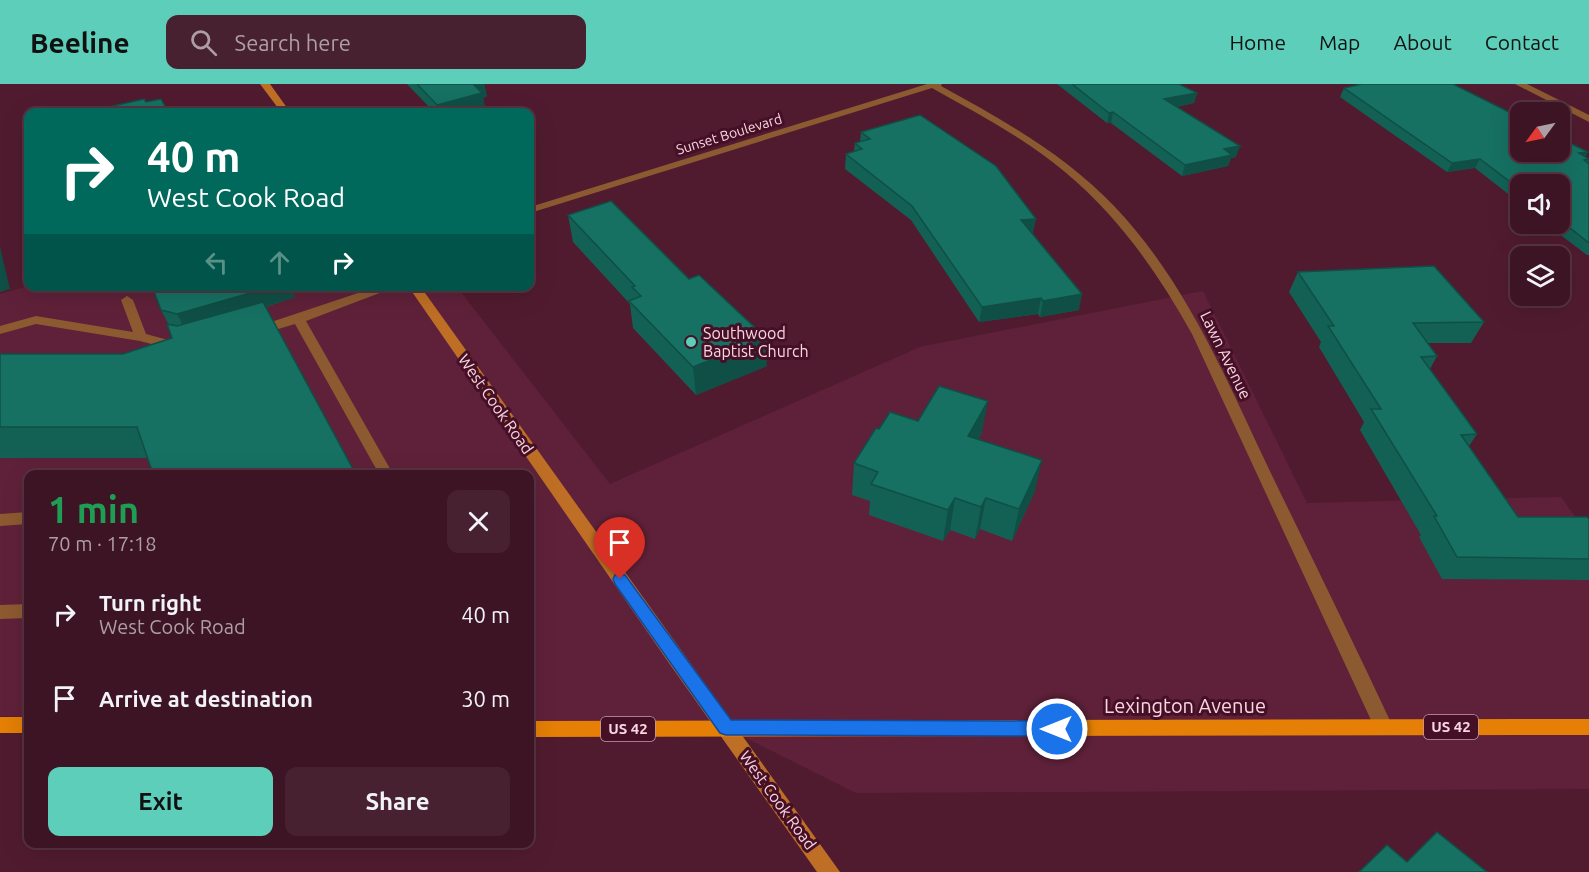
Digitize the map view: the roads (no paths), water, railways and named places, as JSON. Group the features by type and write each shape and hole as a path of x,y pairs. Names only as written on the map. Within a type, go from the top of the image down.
{"main road":[{"path":"265,84 283,108"},
{"name":"West Cook Road","path":"418,291 830,872"},
{"path":"0,725 24,725"},
{"name":"Lexington Avenue","path":"534,729 1589,727"}],"street":[{"name":"Sunset Boulevard","path":"534,209 934,84"},
{"name":"Lawn Avenue","path":"934,84 1005,125 1044,151 1080,180 1147,250 1173,287 1198,334 1384,727"},
{"path":"1520,84 1589,119"},
{"path":"246,335 378,291"},
{"path":"128,300 141,337"},
{"path":"298,319 384,470"},
{"path":"0,330 36,320 141,337 193,351"},
{"path":"0,519 24,518"},
{"path":"0,612 24,611"}],"place":[{"name":"Southwood Baptist Church","path":"691,342"}]}
